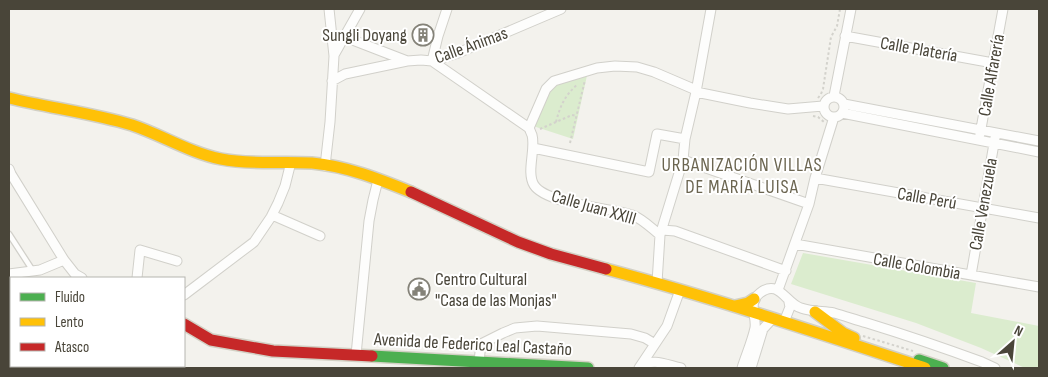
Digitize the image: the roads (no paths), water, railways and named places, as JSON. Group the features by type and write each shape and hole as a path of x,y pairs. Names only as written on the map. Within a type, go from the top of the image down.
{"main road":[{"path":"9,98 132,125 209,156 231,161 291,162 340,168 420,196 484,228 524,245 772,318 925,368"},
{"path":"731,306 754,300"},
{"path":"815,312 846,335 943,368"},
{"name":"Avenida de Federico Leal Castaño","path":"185,325 212,340 273,351 356,355 443,364 479,361 536,367 588,368"}],"street":[{"path":"325,166 334,56 329,9"},
{"path":"334,56 360,9"},
{"path":"447,9 432,61 533,129 546,89 554,81 597,68 615,66 637,67 654,72 696,91 750,103 788,109 824,106"},
{"name":"Calle Ánimas","path":"332,81 345,74 407,61 432,61 458,54 561,9"},
{"path":"657,283 661,233 683,160 685,139 711,9"},
{"path":"834,96 851,9"},
{"name":"Calle Alfarería","path":"979,140 1003,9"},
{"name":"Calle Platería","path":"845,36 993,63"},
{"name":"Calle Ánimas","path":"345,37 407,61"},
{"path":"1039,141 844,104 840,98 834,96 829,97 824,106 826,114 1039,152"},
{"path":"778,290 809,204 815,178 838,115 844,108 844,104"},
{"name":"Calle Juan XXIII","path":"533,129 531,176 534,185 543,193 581,205 634,216 661,233"},
{"name":"Calle Venezuela","path":"971,275 996,132"},
{"path":"533,148 649,172 657,134 685,139"},
{"path":"683,160 809,204"},
{"path":"185,294 254,242 272,215 285,186 291,162"},
{"path":"9,169 64,260 75,274 80,277"},
{"name":"Calle Perú","path":"815,178 1039,218"},
{"path":"356,355 370,221 378,180"},
{"path":"272,215 320,236"},
{"path":"661,233 675,232 786,271"},
{"name":"Calle Colombia","path":"795,244 1039,287"},
{"path":"137,277 140,250 176,261"},
{"path":"9,274 34,272 64,260"},
{"path":"742,368 755,326 752,307 754,300 766,289 778,290 783,293 789,302 798,308 815,312 833,313 891,330 996,368"},
{"path":"639,368 667,326 680,290"},
{"path":"784,322 790,307 789,302"},
{"path":"751,368 763,330 772,318"},
{"path":"479,361 481,344 515,328 538,326 631,334 645,338 655,344"},
{"path":"639,368 643,364 654,361 681,368"}],"lane":[{"path":"9,234 34,272"}],"place":[{"name":"Sungli Doyang","path":"423,35"},
{"name":"Centro Cultural \"Casa de las Monjas\"","path":"419,289"}],"district":[{"name":"URBANIZACIÓN VILLAS DE MARÍA LUISA","path":"742,175"}]}
